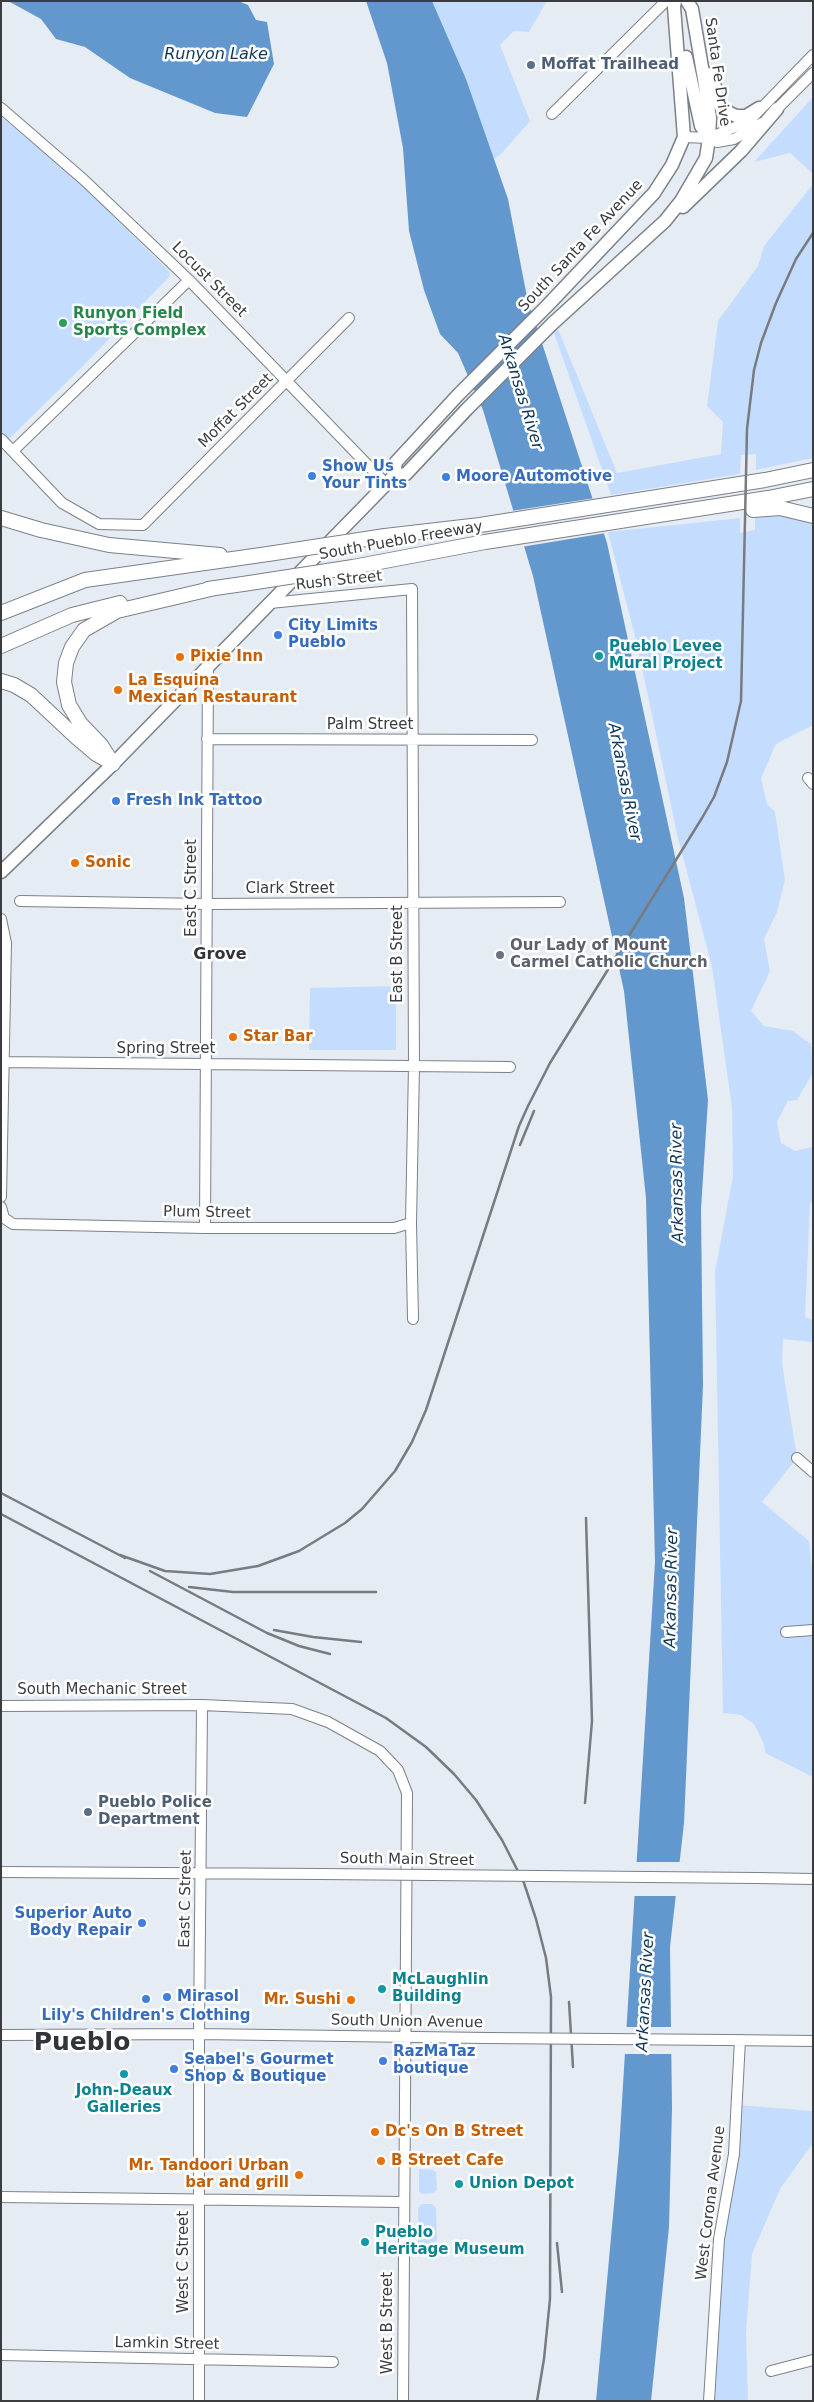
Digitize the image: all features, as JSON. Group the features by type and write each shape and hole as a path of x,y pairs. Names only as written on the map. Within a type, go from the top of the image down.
{"highway":[{"name":"South Pueblo Freeway","path":"1,613 85,580 386,536 480,525 765,480 813,470"},
{"name":"South Pueblo Freeway","path":"1,646 72,615 128,601 353,568 485,542 768,498 813,489"},
{"path":"666,514 682,519 780,508 813,516"},
{"path":"1,518 41,530 109,545 245,558"},
{"path":"113,764 101,745 80,723 69,705 64,682 66,664 72,646 84,630 117,611 215,588"},
{"path":"1,681 14,685 31,695 76,738 96,754 113,764"}],"main road":[{"path":"675,1 684,137"},
{"name":"Santa Fe Drive","path":"681,202 706,158 710,118 692,8 688,1"},
{"path":"676,29 685,56 701,126 709,138"},
{"path":"703,72 713,76 717,99 722,109 746,116 759,108"},
{"path":"665,221 734,158 777,109"},
{"name":"South Santa Fe Avenue","path":"390,480 396,462 458,395 547,306 654,193 672,165 684,137"},
{"name":"South Santa Fe Avenue","path":"1,872 113,764 390,480 406,474 466,409 552,324 665,221 681,202"}],"street":[{"path":"552,114 626,38 666,1"},
{"path":"709,138 749,121 759,108 813,55"},
{"path":"684,137 709,138 717,142 734,139 762,123 813,73"},
{"name":"Locust Street","path":"1,108 83,179 189,280 287,381 390,480"},
{"path":"1,439 13,451 189,280"},
{"name":"Moffat Street","path":"13,451 62,503 99,524 143,525 349,318"},
{"name":"Rush Street","path":"270,603 412,589"},
{"name":"East B Street","path":"412,589 414,1066 411,1223 413,1319"},
{"name":"East C Street","path":"205,1228 208,668"},
{"name":"Palm Street","path":"207,739 532,740"},
{"name":"Clark Street","path":"20,901 206,904 560,902"},
{"path":"1,919 6,943 1,1197"},
{"name":"Spring Street","path":"3,1063 510,1067"},
{"name":"Plum Street","path":"1,1207 4,1218 13,1224 205,1228 394,1228 411,1223"},
{"path":"796,1458 813,1472"},
{"path":"786,1632 813,1630"},
{"path":"202,1705 292,1708 328,1722 380,1751 398,1770 407,1793 404,2036"},
{"name":"East C Street","path":"199,2034 202,1705"},
{"name":"South Mechanic Street","path":"1,1706 202,1705"},
{"name":"South Main Street","path":"1,1872 813,1879"},
{"name":"South Union Avenue","path":"1,2035 199,2034 813,2042"},
{"name":"West C Street","path":"199,2034 199,2401"},
{"name":"West B Street","path":"403,2401 404,2036"},
{"name":"West Corona Avenue","path":"709,2401 719,2239 734,2154 740,2040"},
{"path":"1,2197 403,2202"},
{"name":"Lamkin Street","path":"1,2355 333,2362"},
{"path":"771,2371 813,2360"}],"shaded area":[{"path":"432,1 547,1 529,32 514,31 500,45 530,121 501,154 494,159 466,79"},
{"path":"813,97 813,174 790,153 754,162"},
{"name":"Runyon Field Sports Complex","path":"1,117 69,173 169,271 170,276 5,443 1,439"},
{"path":"813,184 813,458 756,470 756,454 741,455 740,474 611,495 554,333 558,329 617,473 721,454 723,422 707,406 718,321 758,266 764,246"},
{"path":"779,514 807,520 813,525 813,725 776,744 761,778 767,804 775,812 785,880 777,912 764,939 770,971 751,1011 764,1026 793,1031 811,1044 813,1073 797,1100 788,1101 777,1122 781,1143 795,1151 813,1147 813,1200 810,1204 805,1317 813,1320 813,1342 783,1339 782,1363 797,1458 762,1502 809,1541 813,1579 813,1777 765,1753 764,1744 754,1724 741,1715 723,1713 715,1272 733,1176 732,1108 712,967 677,834 637,644 608,532 740,518 740,533 755,530 755,515"},
{"path":"396,986 396,1050 309,1050 310,988"},
{"path":"738,2105 813,2111 813,2143 780,2189 752,2254 746,2334 748,2401 709,2401 716,2284"},
{"path":"419,2169 436,2172 437,2189 434,2193 422,2194 419,2191"},
{"path":"422,2204 432,2204 436,2208 437,2240 434,2244 418,2244 418,2208"}],"water":[{"name":"Runyon Lake","path":"8,1 238,1 248,5 256,20 267,22 274,64 247,117 215,113 130,78 85,47 56,39 41,19"},
{"name":"Arkansas River","path":"366,1 432,1 466,79 508,199 527,297 607,543 684,898 708,1100 701,1209 703,1385 684,1823 670,1947 672,2108 669,2227 651,2401 596,2401 619,2150 655,1562 646,1198 624,991 533,576 483,410 458,353 440,334 424,290 409,231 403,148 387,63"}],"pier":[{"path":"595,498 606,533 521,547 511,511"},
{"path":"634,1862 682,1862 678,1896 631,1896"},
{"path":"623,2027 673,2027 674,2054 622,2054"}],"railway":[{"path":"120,1555 165,1571 210,1574 258,1566 299,1551 345,1523 362,1509 395,1471 412,1442 426,1410 519,1126 528,1106 550,1063 702,818 714,797 727,762 741,701 747,429 754,370 761,343 776,303 796,259 813,233"},
{"path":"520,1145 534,1111"},
{"path":"1,1493 125,1558"},
{"path":"1,1514 386,1718 426,1747 454,1774 476,1800 502,1840 524,1883 536,1919 546,1958 551,1997 550,2299 544,2359 537,2401"},
{"path":"585,1803 592,1721 586,1518"},
{"path":"150,1571 267,1633 299,1646 330,1654"},
{"path":"189,1587 233,1592 376,1592"},
{"path":"274,1630 313,1637 361,1642"},
{"path":"569,2002 573,2067"},
{"path":"557,2243 562,2292"}],"place":[{"name":"Moffat Trailhead","path":"531,65"},
{"name":"Runyon Field Sports Complex","path":"63,323"},
{"name":"Show Us Your Tints","path":"312,476"},
{"name":"Moore Automotive","path":"446,477"},
{"name":"City Limits Pueblo","path":"278,635"},
{"name":"Pueblo Levee Mural Project","path":"599,656"},
{"name":"Pixie Inn","path":"180,657"},
{"name":"La Esquina Mexican Restaurant","path":"118,690"},
{"name":"Fresh Ink Tattoo","path":"116,801"},
{"name":"Sonic","path":"75,863"},
{"name":"Our Lady of Mount Carmel Catholic Church","path":"500,955"},
{"name":"Star Bar","path":"233,1037"},
{"name":"Pueblo Police Department","path":"88,1812"},
{"name":"Superior Auto Body Repair","path":"142,1923"},
{"name":"McLaughlin Building","path":"382,1989"},
{"name":"Mirasol","path":"167,1997"},
{"name":"Lily's Children's Clothing","path":"146,1999"},
{"name":"Mr. Sushi","path":"351,2000"},
{"name":"RazMaTaz boutique","path":"383,2061"},
{"name":"Seabel's Gourmet Shop & Boutique","path":"174,2069"},
{"name":"John-Deaux Galleries","path":"124,2074"},
{"name":"Dc's On B Street","path":"375,2132"},
{"name":"B Street Cafe","path":"381,2161"},
{"name":"Mr. Tandoori Urban bar and grill","path":"299,2175"},
{"name":"Union Depot","path":"459,2184"},
{"name":"Pueblo Heritage Museum","path":"365,2242"}],"district":[{"name":"Grove","path":"220,955"},
{"name":"Pueblo","path":"82,2043"}]}
